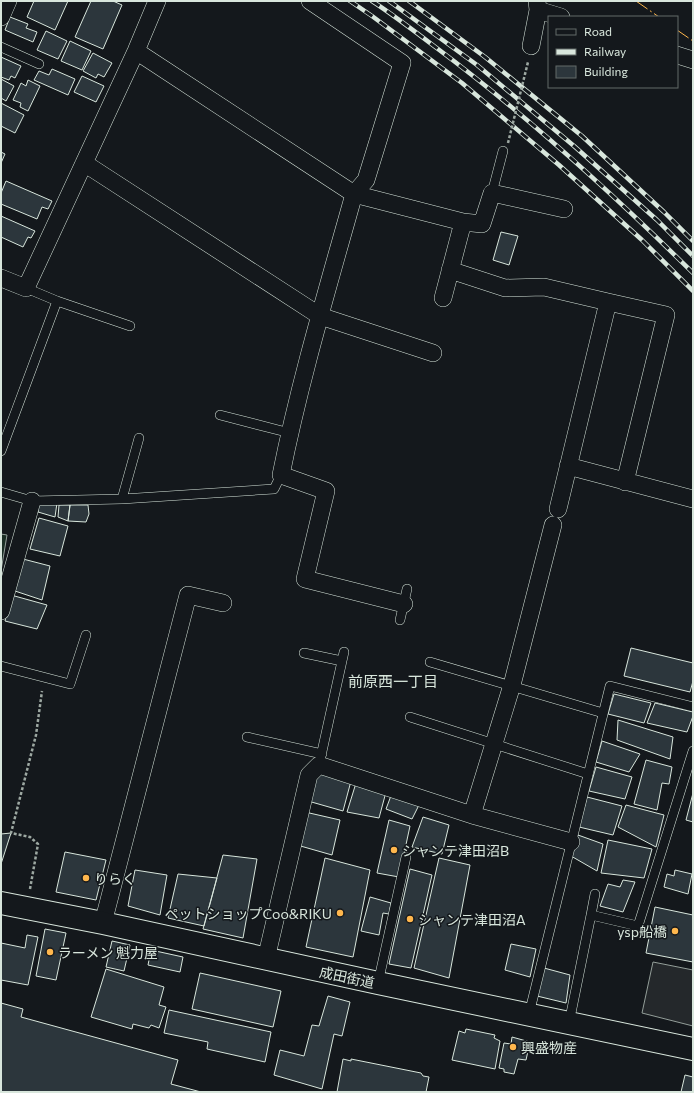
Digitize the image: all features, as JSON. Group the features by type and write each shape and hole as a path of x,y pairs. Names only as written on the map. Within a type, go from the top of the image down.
{"highway":[{"name":"成田街道","path":"1,903 103,923 378,983 693,1049"}],"street":[{"path":"1,17 8,1"},
{"path":"1,278 26,288 136,51 157,1"},
{"path":"310,1 402,63 366,180 354,194 320,316 290,433 282,475 326,491 305,579 404,604"},
{"path":"529,54 538,5 559,16"},
{"path":"136,51 354,194 463,222 482,224 492,193 564,209"},
{"path":"678,55 693,60"},
{"path":"84,163 320,316 433,353"},
{"path":"443,298 463,222"},
{"path":"450,270 505,288 544,287 666,315 625,482"},
{"path":"472,815 512,686 556,517 608,302"},
{"path":"568,466 693,499"},
{"path":"1,611 32,500"},
{"path":"103,923 188,595 223,603"},
{"path":"266,959 309,775 321,759 472,815 571,842"}],"lane":[{"path":"1,47 39,64"},
{"path":"492,193 503,151"},
{"path":"26,288 57,301 130,326"},
{"path":"1,451 4,430 57,301"},
{"path":"220,415 290,433"},
{"path":"122,499 139,438"},
{"path":"1,492 32,500 122,499 274,489 282,475"},
{"path":"1,666 70,684 86,635"},
{"path":"247,737 321,759 343,657 304,653"},
{"path":"430,662 603,713"},
{"path":"528,1014 610,686 693,707"},
{"path":"410,717 588,774"},
{"path":"591,915 638,926 693,751"},
{"path":"378,983 406,857"},
{"path":"569,1023 595,894"}],"path":[{"path":"508,143 529,54"},
{"path":"29,892 38,844 30,837 11,833 36,735 44,677"}],"green space":[{"path":"1,534 7,535 1,571"}],"shaded area":[{"path":"653,962 693,970 693,1026 642,1013"}],"building":[{"path":"34,1 68,1 55,30 27,17"},
{"path":"91,1 113,1 122,5 103,49 75,37"},
{"path":"10,17 28,24 26,28 37,32 33,42 5,30"},
{"path":"46,31 67,41 58,59 37,50"},
{"path":"70,41 91,51 82,70 61,61"},
{"path":"93,53 112,63 104,77 98,74 96,78 83,71"},
{"path":"1,57 21,66 15,78 11,76 9,80 1,77"},
{"path":"52,69 75,79 68,95 34,80 39,71 49,75"},
{"path":"82,76 104,86 96,102 74,92"},
{"path":"1,79 14,86 6,101 1,98"},
{"path":"28,80 40,86 28,111 20,107 21,103 13,100 21,83 26,86"},
{"path":"1,103 24,115 15,133 1,126"},
{"path":"1,152 5,154 1,163"},
{"path":"6,181 52,201 48,209 42,207 37,219 1,204 1,193"},
{"path":"1,216 35,231 31,238 28,237 23,247 1,237"},
{"path":"501,232 518,236 509,265 493,260"},
{"path":"57,503 55,517 38,512 38,504"},
{"path":"59,505 70,505 68,521 58,517"},
{"path":"70,505 88,505 89,514 86,522 68,521"},
{"path":"39,518 68,526 60,556 30,549"},
{"path":"23,559 50,566 42,600 15,591"},
{"path":"11,595 47,605 37,629 5,621"},
{"path":"631,648 693,663 693,681 690,692 624,676"},
{"path":"614,694 651,703 644,723 608,714"},
{"path":"655,703 693,712 687,732 647,723"},
{"path":"618,720 673,737 670,759 617,740"},
{"path":"602,741 640,754 629,772 596,762"},
{"path":"646,760 672,767 669,784 662,783 657,810 634,804"},
{"path":"596,767 632,777 625,799 589,791"},
{"path":"312,772 351,781 343,811 308,801"},
{"path":"356,783 386,792 379,818 347,812"},
{"path":"392,793 420,803 412,819 386,809"},
{"path":"693,793 693,822 686,820"},
{"path":"587,797 622,806 613,835 579,827"},
{"path":"626,805 664,815 656,847 618,827"},
{"path":"305,812 340,820 332,855 297,845"},
{"path":"423,817 449,825 442,854 412,847"},
{"name":"シャンテ津田沼B","path":"389,820 410,826 399,877 377,873"},
{"path":"11,833 1,864 1,834"},
{"path":"578,835 603,844 597,871 571,856"},
{"path":"608,840 652,849 644,878 601,873"},
{"path":"65,852 106,860 96,900 56,892"},
{"path":"223,855 257,859 243,938 203,929"},
{"path":"325,858 370,870 353,957 306,947"},
{"path":"439,858 470,865 449,978 414,968"},
{"name":"シャンテ津田沼A","path":"410,869 432,875 411,968 389,964"},
{"path":"135,870 167,875 160,915 128,906"},
{"path":"675,870 692,874 688,894 664,887 667,874 674,876"},
{"path":"178,874 217,878 204,926 168,918"},
{"path":"623,880 635,882 623,912 600,906 608,884 620,887"},
{"path":"370,897 391,903 389,914 383,913 379,935 361,931"},
{"path":"655,907 693,915 693,962 646,953"},
{"path":"45,929 66,933 56,980 36,976"},
{"path":"27,935 38,937 28,985 1,980 1,943 25,948"},
{"path":"112,941 130,945 124,971 106,967"},
{"path":"511,944 536,949 530,977 505,970"},
{"path":"151,950 183,957 180,972 148,965"},
{"path":"544,968 570,975 566,1003 537,996"},
{"path":"106,969 164,987 159,1005 166,1007 159,1028 151,1025 149,1028 133,1024 132,1029 91,1017"},
{"path":"200,973 281,991 273,1027 192,1009"},
{"path":"328,996 350,1002 342,1036 334,1034 322,1089 274,1075 280,1050 304,1056 312,1025 319,1026"},
{"path":"1,1003 23,1009 21,1017 178,1060 171,1084 201,1092 1,1092"},
{"path":"169,1010 271,1032 265,1062 207,1049 208,1042 164,1033"},
{"path":"466,1029 495,1035 494,1038 500,1041 495,1069 452,1060 459,1031 465,1033"},
{"path":"512,1037 530,1042 526,1060 518,1059 514,1074 504,1072 504,1069 499,1068 504,1043 511,1044"},
{"path":"343,1059 351,1061 351,1059 421,1073 423,1076 429,1077 426,1092 337,1092"},
{"path":"685,1075 693,1077 693,1092 681,1092"}],"railway":[{"path":"350,1 462,83 559,165 642,240 693,291"},
{"path":"372,1 472,75 538,129 601,185 693,273"},
{"path":"389,1 477,65 574,146 657,220 693,256"},
{"path":"409,1 485,57 582,136 693,241"}],"power":[{"path":"636,1 658,16"},
{"path":"678,31 693,41"}],"place":[{"name":"シャンテ津田沼B","path":"394,850"},
{"name":"りらく","path":"86,878"},
{"name":"ペットショップCoo&RIKU","path":"340,913"},
{"name":"シャンテ津田沼A","path":"410,919"},
{"name":"ysp船橋","path":"675,931"},
{"name":"ラーメン 魁力屋","path":"50,952"},
{"name":"興盛物産","path":"513,1047"}],"district":[{"name":"前原西一丁目","path":"393,681"}]}
